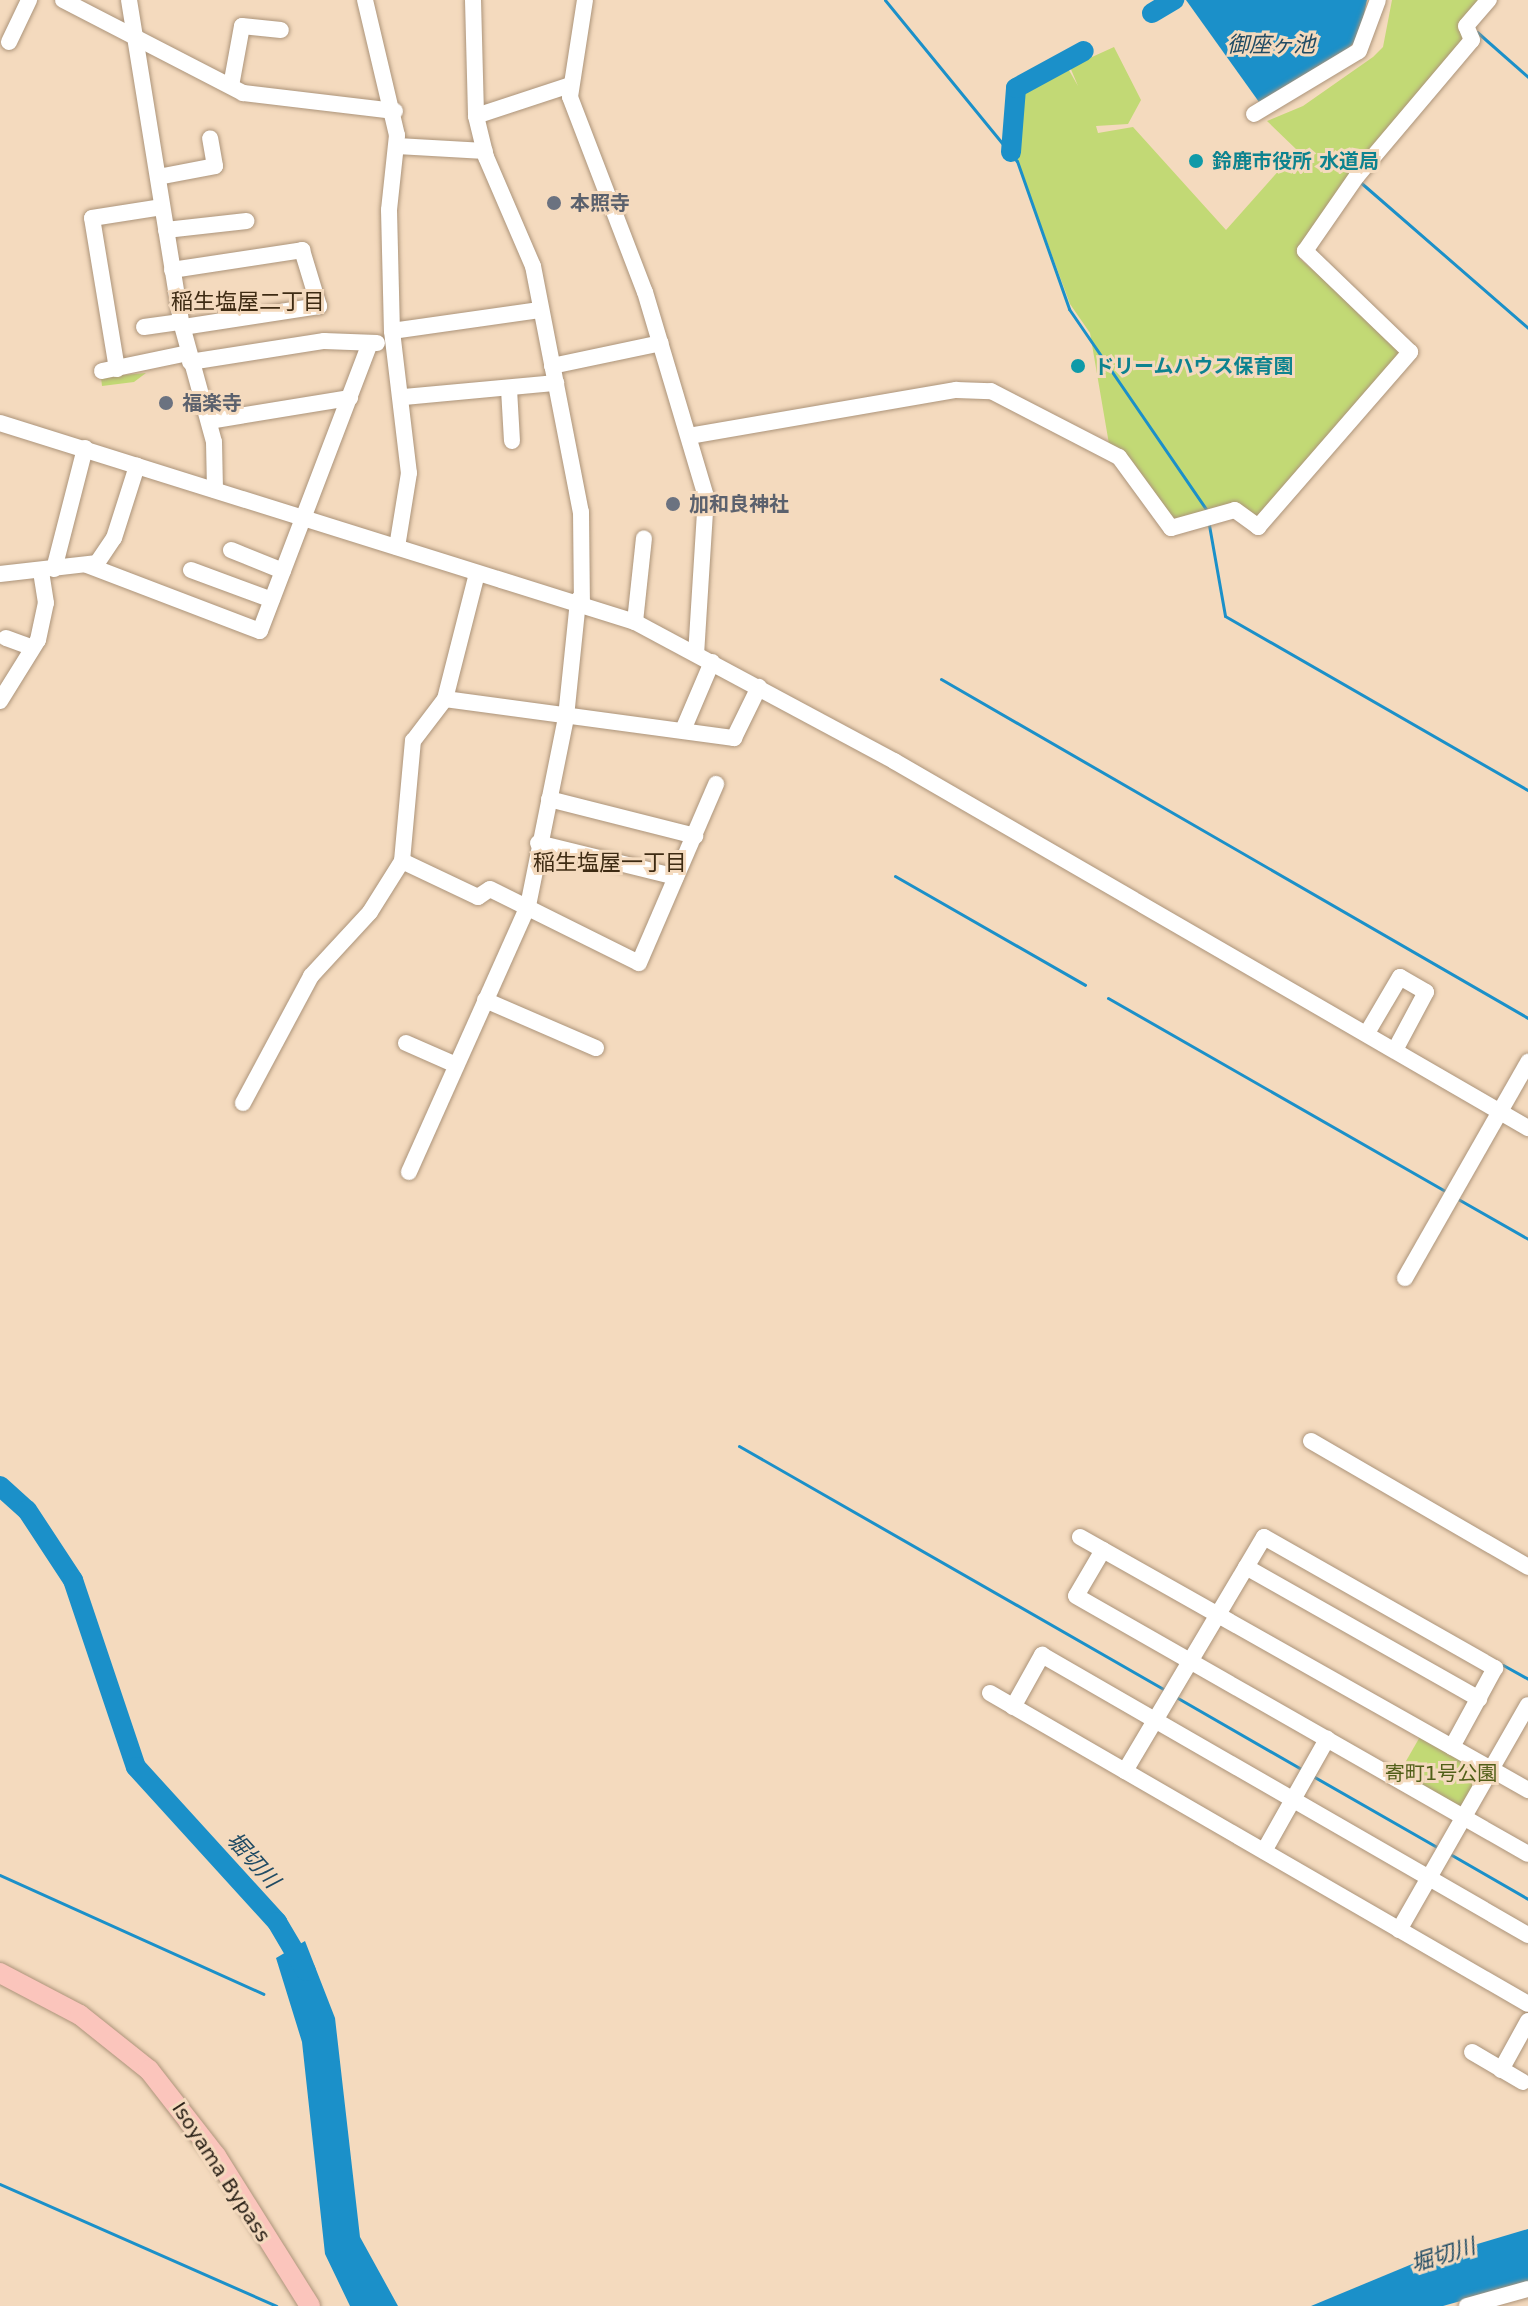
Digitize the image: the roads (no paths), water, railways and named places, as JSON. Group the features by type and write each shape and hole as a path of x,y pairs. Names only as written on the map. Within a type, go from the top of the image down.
{"main road":[{"name":"Isoyama Bypass","path":"0,1973 80,2015 149,2070 216,2156 310,2306"}],"street":[{"path":"9,42 29,0"},
{"path":"63,0 255,96 395,111"},
{"path":"129,0 182,324 209,421 215,490"},
{"path":"365,0 395,111 397,146 389,210 397,298 392,334 404,397 408,500 397,547"},
{"path":"409,1172 528,906 538,843 566,717 580,600 581,512 554,375 523,234 485,151 476,116 473,0"},
{"path":"585,0 567,86 661,343 706,496 696,653"},
{"path":"1254,114 1359,51 1378,0"},
{"path":"689,436 956,390 991,391 1119,457 1171,528 1235,510 1258,527 1410,352 1305,251 1357,176 1472,40 1466,26 1489,0"},
{"path":"231,86 242,26 281,30"},
{"path":"476,116 567,86"},
{"path":"158,177 215,166 210,138"},
{"path":"397,146 485,151"},
{"path":"162,207 92,218 109,370 324,341 369,346 392,334 540,310"},
{"path":"166,230 246,221"},
{"path":"144,327 319,306 302,250 172,270"},
{"path":"404,397 509,389 661,343"},
{"path":"0,574 87,565 260,631 369,346"},
{"path":"509,389 512,441"},
{"path":"209,421 350,398"},
{"path":"0,423 477,573 580,600 635,622 759,687 1528,1128"},
{"path":"0,701 31,647 46,603 48,570 85,448"},
{"path":"87,565 114,538 137,466"},
{"path":"635,622 644,538"},
{"path":"231,550 283,571"},
{"path":"191,570 272,600"},
{"path":"243,1103 311,976 370,912 402,861 413,741 445,699 477,573"},
{"path":"6,638 31,647"},
{"path":"683,730 712,662"},
{"path":"445,699 734,738 759,687"},
{"path":"402,861 478,897 490,889 639,963 716,784"},
{"path":"549,799 695,836"},
{"path":"538,843 676,877"},
{"path":"1367,1033 1400,977 1426,992 1395,1050"},
{"path":"485,1000 596,1048"},
{"path":"406,1043 456,1065"},
{"path":"1405,1278 1528,1062"},
{"path":"1311,1441 1528,1567"},
{"path":"1080,1537 1528,1790"},
{"path":"1125,1771 1264,1537 1495,1668 1452,1747"},
{"path":"1103,1550 1076,1596 1528,1854"},
{"path":"1246,1567 1479,1699"},
{"path":"1013,1707 1042,1655 1528,1935"},
{"path":"990,1693 1528,2004"},
{"path":"1399,1930 1528,1705"},
{"path":"1264,1851 1327,1739"},
{"path":"1501,2070 1528,2021"},
{"path":"1472,2052 1523,2082"},
{"path":"1467,2306 1528,2289"}],"water":[{"name":"御座ヶ池","path":"1186,0 1367,0 1359,38 1333,63 1259,102"},
{"path":"305,1941 335,2018 360,2237 398,2306 350,2306 325,2254 302,2042 276,1958"},
{"path":"1528,2229 1528,2282 1443,2306 1311,2306 1417,2262"}],"waterway":[{"path":"885,0 1017,161 1069,309 1206,509"},
{"path":"1152,13 1174,0"},
{"path":"1477,32 1528,77"},
{"path":"1011,152 1016,88 1084,51"},
{"path":"1359,181 1528,328"},
{"path":"1209,525 1225,616 1528,790"},
{"path":"941,679 1528,1018"},
{"path":"895,876 1085,985"},
{"path":"1108,998 1448,1193"},
{"path":"1458,1199 1528,1239"},
{"path":"739,1446 1166,1691"},
{"name":"堀切川","path":"0,1486 27,1510 73,1580 136,1767 277,1922 306,1971"},
{"path":"1503,1665 1528,1679"},
{"path":"1176,1697 1301,1769"},
{"path":"1311,1775 1440,1849"},
{"path":"1450,1854 1528,1899"},
{"path":"0,1875 263,1994"},
{"path":"0,2184 276,2306"}],"place":[{"name":"鈴鹿市役所 水道局","path":"1196,161"},
{"name":"本照寺","path":"554,203"},
{"name":"ドリームハウス保育園","path":"1078,366"},
{"name":"福楽寺","path":"166,403"},
{"name":"加和良神社","path":"673,504"}],"district":[{"name":"稲生塩屋二丁目","path":"248,302"},
{"name":"稲生塩屋一丁目","path":"610,863"}],"park label":[{"name":"寄町1号公園","path":"1441,1773"}]}
